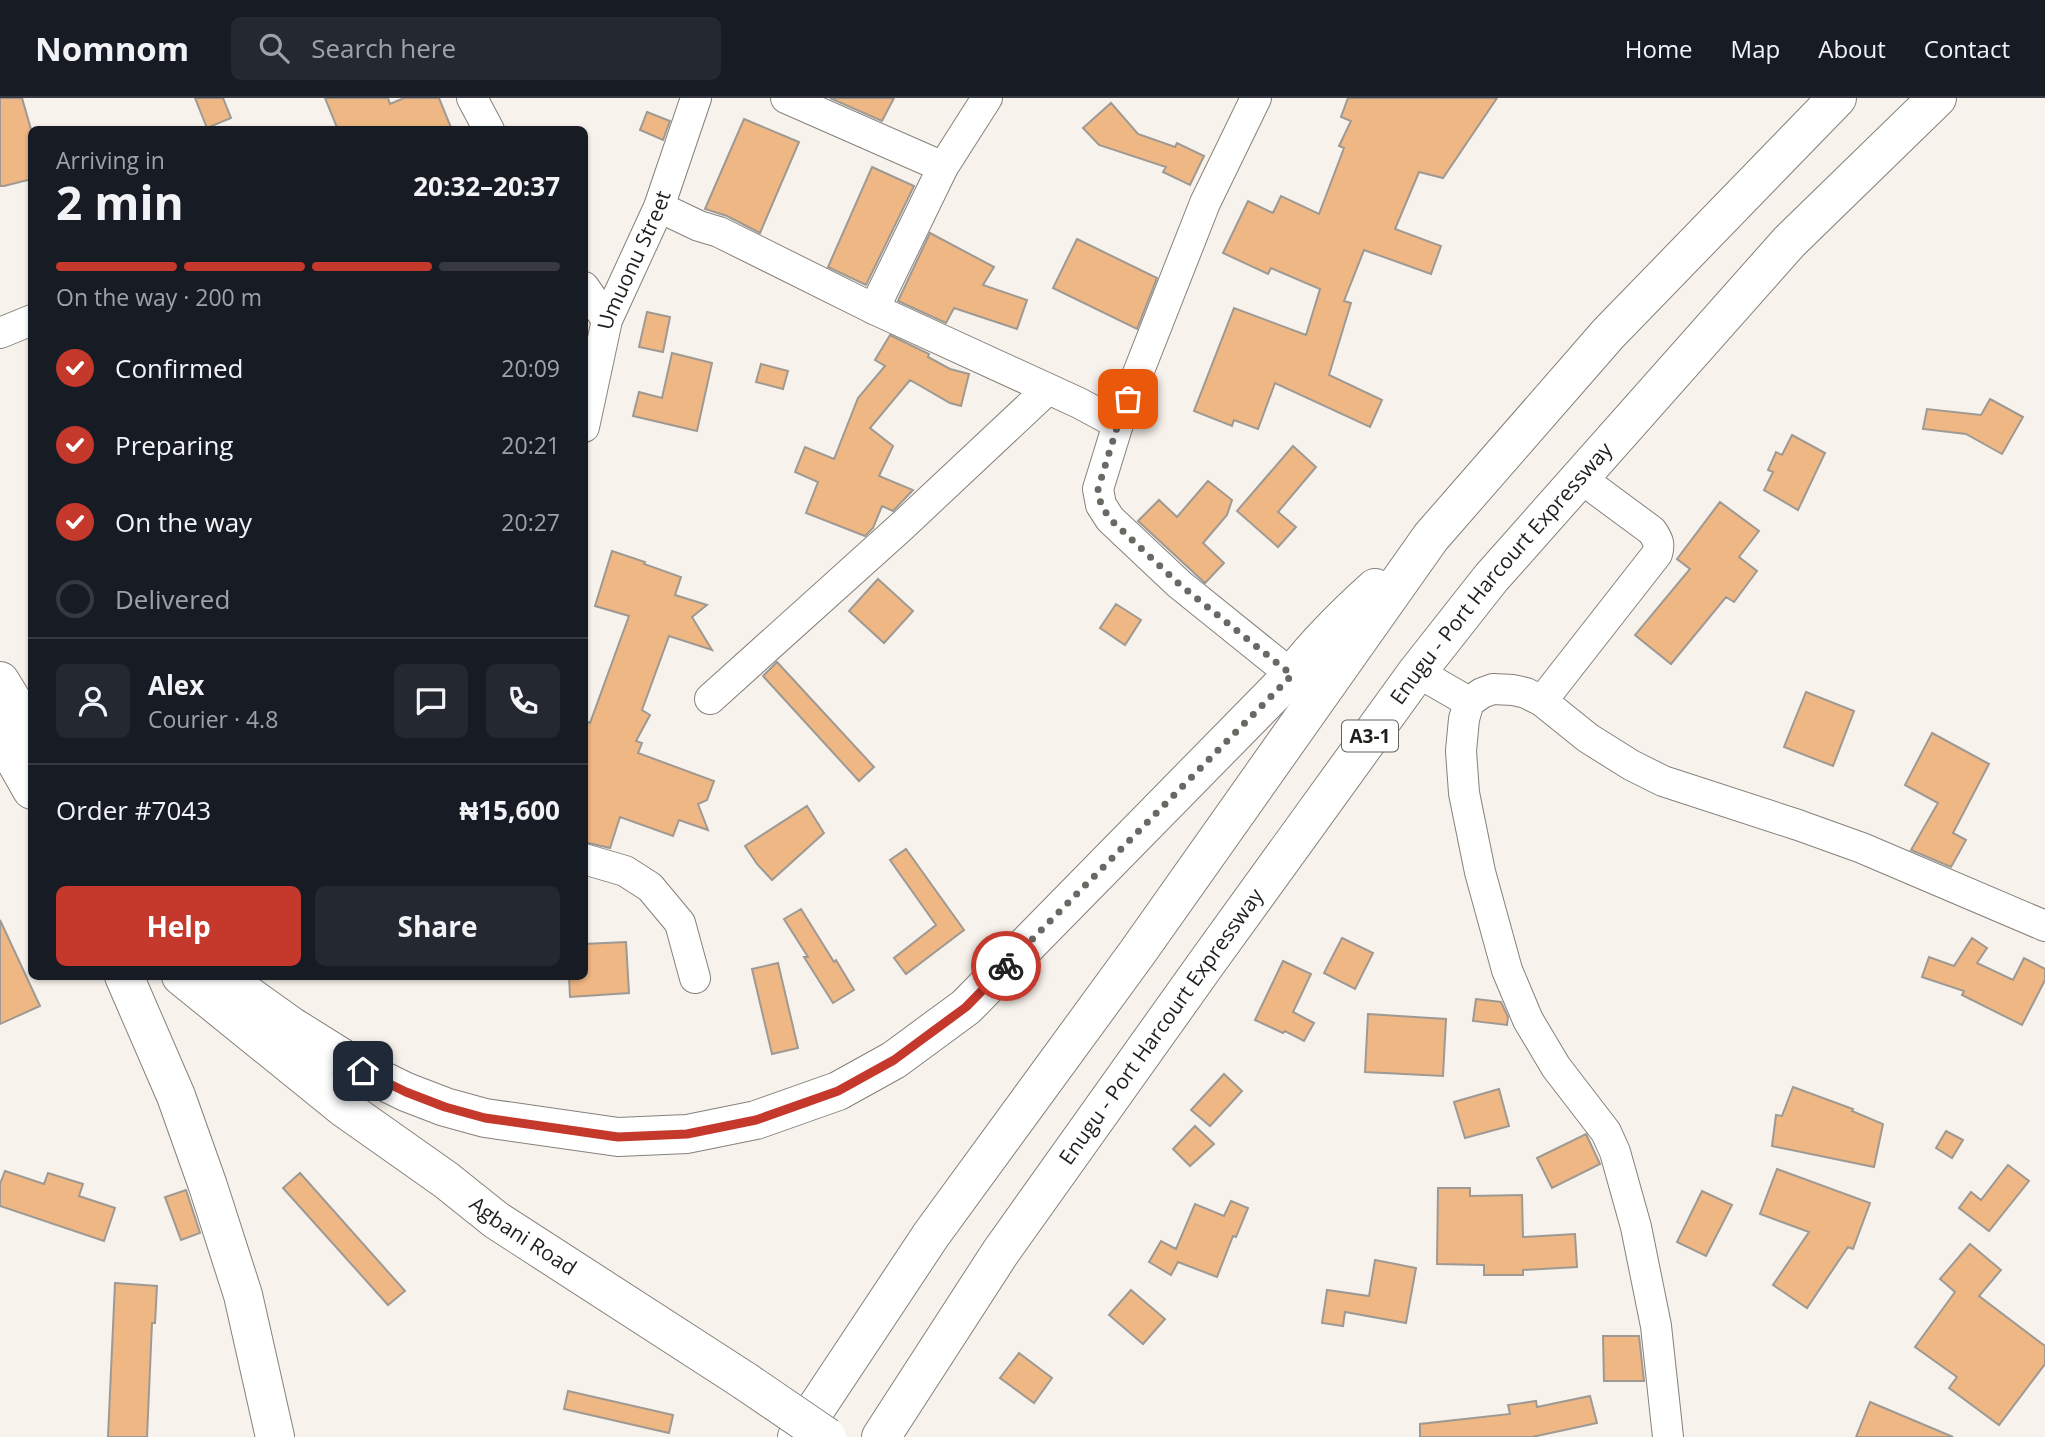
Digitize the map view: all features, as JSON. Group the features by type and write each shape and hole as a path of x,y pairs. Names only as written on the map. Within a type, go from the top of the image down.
{"main road":[{"path":"797,1437 932,1235 1137,953 1431,537 1608,334 1837,98"},
{"name":"Enugu - Port Harcourt Expressway","path":"881,1437 1000,1253 1416,672 1491,578 1789,242 1937,98"},
{"path":"227,980 291,1026 363,1071 406,1092 485,1118 618,1137 687,1134 756,1120 838,1091 894,1060 966,1007 1292,675 1346,614 1431,537"},
{"path":"0,681 28,726"},
{"path":"0,734 28,783"},
{"path":"126,980 176,1096 208,1186 243,1295 275,1437"},
{"name":"Agbani Road","path":"186,980 334,1101 446,1180 496,1220 827,1437"},
{"name":"Agbani Road","path":"213,980 233,1020"}],"street":[{"path":"472,98 487,126"},
{"name":"Umuonu Street","path":"588,408 607,320 659,207 696,98"},
{"path":"786,98 943,167"},
{"path":"874,309 943,167 987,98"},
{"path":"1256,98 1205,203 1118,424 1098,489 1101,505 1110,519 1179,584 1292,675"},
{"path":"659,207 699,226 719,232 874,309 1079,403 1118,424"},
{"path":"588,293 607,320"},
{"path":"0,333 28,322"},
{"path":"710,699 901,527 1047,390"},
{"path":"1542,701 1657,555 1659,547 1652,531 1579,477"},
{"path":"1416,672 1469,702"},
{"path":"1668,1437 1656,1326 1636,1227 1615,1152 1605,1132 1556,1066 1528,1020 1500,946 1480,872 1464,793 1461,751 1464,719 1469,702 1493,689 1526,693 1542,701 1588,738 1663,781 1862,848 2045,926"},
{"path":"588,860 625,871 650,887 680,923 695,978"}],"building":[{"path":"0,98 22,98 30,126 28,180 0,186"},
{"path":"195,98 223,98 231,118 206,126"},
{"path":"325,98 388,98 390,104 404,98 439,98 450,126 336,126"},
{"path":"830,98 894,98 882,121"},
{"path":"1348,98 1497,98 1443,178 1419,172 1395,229 1441,246 1431,274 1364,250 1344,301 1351,303 1329,375 1382,400 1370,427 1275,383 1258,429 1234,420 1232,426 1194,411 1234,308 1306,335 1320,289 1271,268 1268,274 1223,253 1248,201 1273,213 1281,196 1319,214 1344,148 1339,146 1351,121 1341,117"},
{"path":"1111,103 1138,134 1175,147 1177,143 1204,156 1190,185 1163,172 1166,167 1099,145 1083,128"},
{"path":"647,112 670,121 663,140 640,130"},
{"path":"744,119 799,142 760,233 727,216 705,209"},
{"path":"872,167 914,186 866,285 828,267"},
{"path":"930,233 994,267 983,285 1027,300 1017,329 954,308 946,323 898,301"},
{"path":"1077,239 1157,278 1137,329 1053,288"},
{"path":"647,312 670,317 663,352 639,347"},
{"path":"890,335 929,354 928,357 950,369 969,374 961,406 950,403 910,380 870,428 893,446 879,476 913,490 893,511 882,506 873,528 865,536 806,513 818,482 795,472 805,447 834,459 858,398 885,366 875,360"},
{"path":"672,353 712,363 697,431 633,416 639,392 662,398"},
{"path":"761,364 788,371 783,389 756,382"},
{"path":"1990,399 2023,417 2002,454 1966,434 1923,429 1927,409 1981,415"},
{"path":"1792,435 1825,453 1798,510 1764,490 1773,472 1768,470 1776,452 1782,455"},
{"path":"1293,446 1316,467 1278,512 1296,527 1278,547 1237,511"},
{"path":"1208,481 1232,500 1227,515 1203,543 1224,563 1205,583 1138,521 1159,500 1177,517"},
{"path":"1720,502 1759,531 1739,557 1757,571 1734,602 1726,597 1671,664 1635,635 1690,569 1677,559"},
{"path":"612,551 681,577 675,595 707,605 692,617 712,650 669,636 642,710 650,715 636,741 642,743 638,753 714,781 707,800 698,804 708,830 679,820 673,836 620,817 610,848 588,843 588,722 590,723 629,616 595,606"},
{"path":"878,579 913,611 884,643 849,611"},
{"path":"1116,604 1141,620 1125,645 1100,628"},
{"path":"777,662 874,767 859,781 763,676"},
{"path":"1806,692 1854,711 1833,766 1784,747"},
{"path":"1932,733 1989,764 1953,833 1966,840 1951,867 1911,850 1938,803 1905,785"},
{"path":"807,806 824,833 772,880 745,846"},
{"path":"906,849 964,930 906,974 894,958 936,925 890,860"},
{"path":"801,909 854,990 833,1003 784,919"},
{"path":"0,920 40,1006 0,1024"},
{"path":"1342,938 1373,953 1355,989 1324,973"},
{"path":"1972,938 1987,948 1977,963 2013,980 2024,958 2045,969 2045,980 2022,1025 1962,995 1964,991 1922,977 1929,957 1954,966"},
{"path":"626,942 629,993 570,997 569,980 588,980 588,944"},
{"path":"1283,961 1311,974 1293,1012 1314,1023 1304,1041 1255,1020"},
{"path":"778,963 798,1048 772,1054 752,969"},
{"path":"1476,999 1501,1002 1508,1017 1507,1025 1473,1021"},
{"path":"1368,1014 1446,1019 1443,1076 1365,1072"},
{"path":"1224,1074 1242,1091 1210,1126 1191,1110"},
{"path":"1793,1087 1853,1109 1852,1111 1883,1124 1874,1167 1772,1146 1776,1115 1782,1116"},
{"path":"1499,1089 1509,1126 1465,1138 1454,1102"},
{"path":"1195,1126 1214,1144 1190,1166 1173,1149"},
{"path":"1946,1131 1963,1140 1952,1158 1936,1148"},
{"path":"1586,1134 1600,1164 1552,1188 1537,1158"},
{"path":"2008,1165 2029,1181 1989,1231 1959,1208 1971,1192 1981,1200"},
{"path":"1777,1169 1870,1203 1853,1249 1848,1247 1807,1308 1773,1285 1809,1232 1760,1214"},
{"path":"5,1171 44,1184 48,1173 83,1184 79,1196 115,1208 104,1241 0,1206 0,1184"},
{"path":"300,1173 405,1291 388,1305 283,1188"},
{"path":"1438,1188 1470,1188 1470,1196 1522,1195 1523,1237 1575,1234 1577,1267 1523,1270 1523,1275 1484,1275 1484,1265 1437,1264"},
{"path":"186,1190 200,1233 181,1240 165,1197"},
{"path":"1702,1191 1732,1205 1706,1256 1677,1242"},
{"path":"1231,1201 1248,1208 1236,1237 1233,1236 1217,1277 1178,1262 1171,1275 1149,1262 1161,1241 1176,1249 1195,1204 1224,1216"},
{"path":"1970,1244 2001,1270 1979,1296 2045,1346 2045,1364 1999,1425 1949,1388 1957,1377 1915,1347 1955,1292 1940,1279"},
{"path":"1375,1260 1416,1268 1406,1323 1345,1312 1343,1326 1322,1323 1327,1290 1369,1296"},
{"path":"115,1283 157,1286 155,1323 152,1323 147,1437 108,1437"},
{"path":"1131,1290 1165,1319 1143,1344 1109,1315"},
{"path":"1603,1336 1639,1336 1644,1381 1604,1381"},
{"path":"1019,1353 1052,1378 1034,1403 1000,1378"},
{"path":"568,1391 673,1415 669,1433 564,1409"},
{"path":"1590,1396 1597,1423 1532,1437 1420,1437 1420,1424 1510,1414 1508,1405 1536,1401 1537,1407"},
{"path":"1870,1402 1953,1437 1856,1437"}],"way so far":[{"path":"1006,966 1292,675 1179,584 1110,519 1101,505 1098,489 1128,399"}],"route":[{"path":"363,1071 406,1092 485,1118 618,1137 687,1134 756,1120 838,1091 894,1060 966,1007 1006,966"}]}
